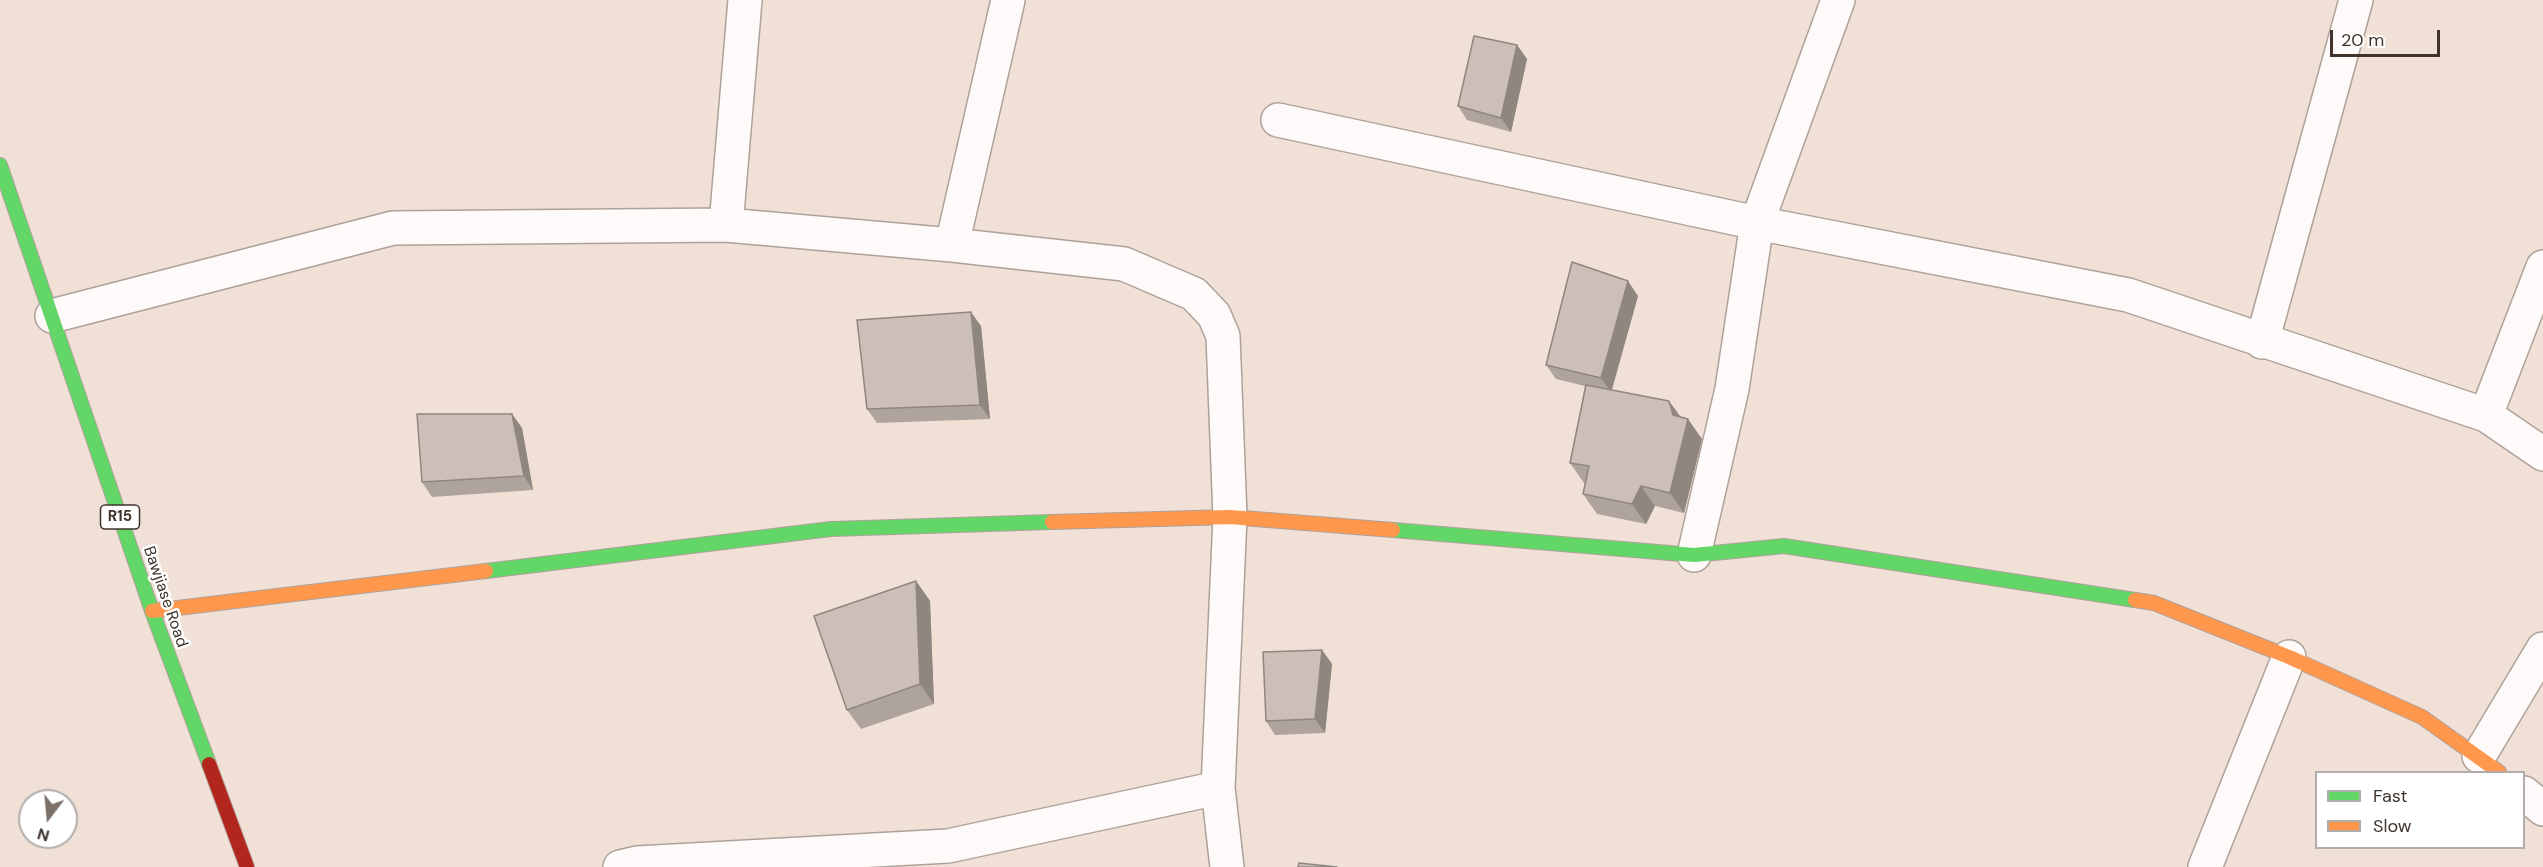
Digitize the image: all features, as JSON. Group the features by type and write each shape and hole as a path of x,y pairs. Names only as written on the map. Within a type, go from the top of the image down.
{"street":[{"path":"726,225 745,0"},
{"path":"952,245 1008,0"},
{"path":"1694,555 1732,389 1757,223 1838,0"},
{"path":"2262,342 2356,0"},
{"path":"1278,120 1757,223 2128,295 2262,342 2486,415 2543,454"},
{"name":"Bawjiase Road","path":"0,165 152,611 247,867"},
{"path":"52,316 393,228 726,225 952,245 1124,264 1194,294 1214,315 1223,336 1230,517 1218,788 1227,867"},
{"path":"2486,415 2543,267"},
{"path":"152,611 831,529 1230,517 1694,555 1784,546 2154,603 2289,657 2422,717 2489,764 2543,649"},
{"path":"2205,867 2289,657"},
{"path":"620,867 649,862 948,846 1218,788"},
{"path":"2525,795 2543,809"}],"building":[{"path":"1474,36 1517,45 1501,118 1458,106"},
{"path":"1572,262 1628,281 1601,378 1546,365"},
{"path":"971,312 980,405 867,409 857,320"},
{"path":"1586,385 1669,401 1673,415 1688,419 1670,493 1641,486 1632,504 1583,494 1589,466 1570,463"},
{"path":"417,414 512,414 524,476 422,482"},
{"path":"916,581 920,684 847,710 814,616"},
{"path":"1322,650 1315,719 1266,721 1263,652"},
{"path":"1299,863 1337,867 1298,867"}],"traffic: fast":[{"path":"0,165 152,611 209,764"},
{"path":"486,571 831,529 1052,522"},
{"path":"1393,530 1694,555 1784,546 2135,600"}],"traffic: slow":[{"path":"1052,522 1230,517 1393,530"},
{"path":"152,611 486,571"},
{"path":"2135,600 2154,603 2289,657 2422,717 2498,771"}],"traffic: jam":[{"path":"209,764 247,867"}]}
